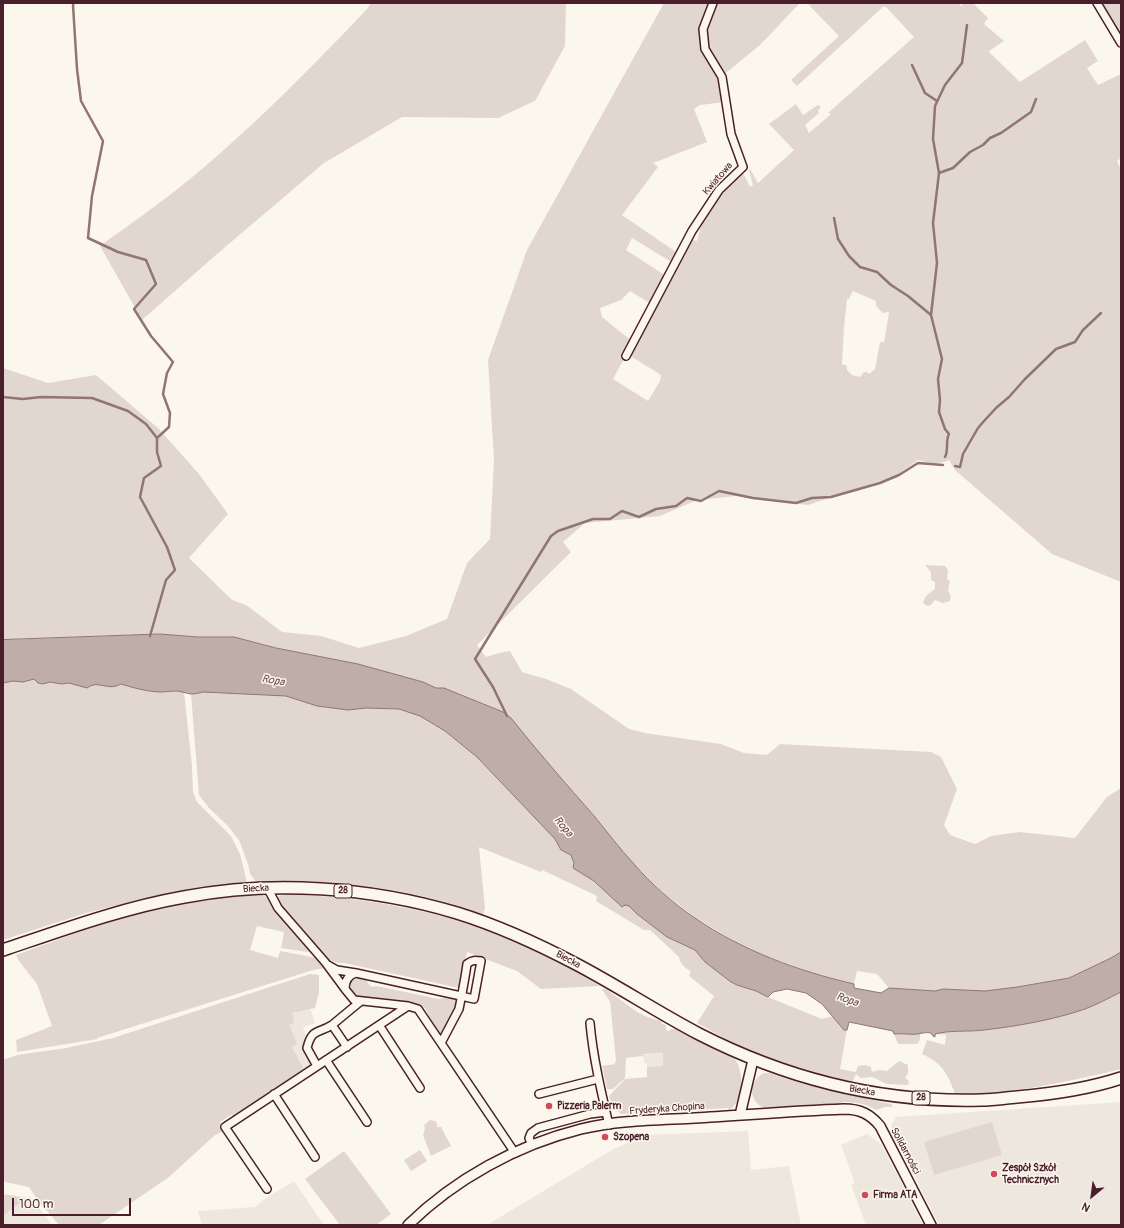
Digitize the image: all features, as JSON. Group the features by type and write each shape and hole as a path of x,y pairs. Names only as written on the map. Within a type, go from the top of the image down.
{"main road":[{"name":"Biecka","path":"3,950 110,915 185,896 224,891 289,888 348,892 399,900 456,913 505,930 578,965 695,1032 732,1051 753,1060 825,1083 887,1095 938,1100 985,1100 1068,1091 1121,1078"}],"street":[{"name":"Kwiatowa","path":"626,356 692,231 719,190 742,167 731,134 722,77 705,49 703,29 713,3"},
{"path":"1097,3 1121,43"},
{"path":"268,889 278,908 325,962 352,998 361,1001 408,1006 418,1009 515,1152"},
{"path":"325,962 337,970 356,973 461,996 474,999 481,961 475,960 468,964 461,996 459,1009 441,1043"},
{"path":"345,990 347,979 352,974 356,973"},
{"path":"317,1066 307,1048 311,1036 332,1024 361,1001"},
{"path":"267,1189 226,1127 408,1006"},
{"path":"590,1022 593,1053 609,1125"},
{"path":"332,1024 347,1046"},
{"path":"379,1026 420,1088"},
{"path":"326,1060 367,1122"},
{"path":"740,1115 753,1060"},
{"path":"540,1094 598,1079"},
{"path":"274,1094 315,1157"},
{"name":"Fryderyka Chopina","path":"408,1225 423,1210 454,1186 491,1164 532,1145 581,1129 625,1122 740,1115 844,1109 865,1112"},
{"path":"532,1145 529,1138 538,1128 590,1114 606,1112"},
{"name":"Solidarności","path":"865,1112 880,1126 931,1225"}],"shaded area":[{"path":"370,3 566,3 565,46 535,101 498,118 402,117 324,163 142,320 100,246 157,205 214,159 282,96 325,53 368,8"},
{"path":"664,3 712,3 702,29 705,51 720,82 725,102 700,105 694,109 707,142 653,163 658,167 622,215 679,254 673,263 632,238 626,250 666,276 651,304 630,291 621,300 600,308 602,317 633,342 613,379 648,401 660,381 661,375 629,355 663,289 692,240 697,241 700,225 706,212 720,193 722,194 725,191 723,189 740,173 743,173 750,187 753,185 750,169 758,183 794,150 769,124 796,104 803,115 818,105 821,107 818,110 819,113 805,125 809,133 831,114 828,113 914,37 886,7 883,7 797,86 791,80 839,36 807,3 958,3 961,6 963,3 973,3 988,18 984,24 1004,41 989,51 990,53 1020,82 1085,40 1098,61 1087,68 1098,85 1121,74 1121,158 1117,161 1121,170 1121,582 1052,554 955,470 949,460 941,463 934,463 918,460 894,477 808,505 736,496 697,500 660,516 585,523 563,542 571,552 477,645 486,657 510,651 522,672 546,679 571,689 629,729 645,733 721,744 744,753 767,755 780,744 931,752 941,757 957,789 944,825 950,835 975,844 991,836 1020,832 1075,838 1107,797 1121,788 1121,952 1110,959 1069,978 985,991 943,989 935,991 889,988 877,974 857,971 854,984 827,978 770,958 742,946 696,918 662,892 634,865 588,809 503,712 444,688 436,688 423,682 358,664 276,648 234,637 199,637 160,634 3,640 3,368 48,383 96,375 158,428 199,474 228,514 189,558 232,600 246,605 282,632 321,636 359,648 406,636 447,619 467,563 490,539 494,460 488,360 527,250","holes":["853,291 876,301 876,306 883,313 889,313 884,342 880,342 875,369 869,374 864,372 860,377 852,375 847,370 847,366 842,364 847,299 849,299"]},
{"path":"716,3 800,3 760,45 723,74 709,47 707,32"},
{"path":"1099,3 1121,3 1121,36"},
{"path":"925,565 945,566 948,570 947,579 950,581 948,590 951,597 950,601 943,603 935,600 931,605 927,606 923,603 929,593 935,589 935,582 931,580 931,572"},
{"path":"32,679 47,683 72,683 87,688 95,685 112,687 121,684 152,691 184,692 192,766 193,792 197,802 231,836 240,854 247,882 244,884 233,884 142,899 86,913 3,940 3,683 13,681 24,682"},
{"path":"203,692 286,696 317,706 348,710 366,708 399,709 420,716 445,731 477,757 555,839 561,850 571,855 574,863 573,868 594,881 625,905 629,906 667,937 695,950 705,962 737,985 756,991 822,1019 833,1016 844,1030 847,1030 840,1069 856,1072 858,1066 865,1065 871,1067 873,1072 878,1070 887,1071 899,1061 908,1065 908,1073 905,1078 908,1080 909,1084 887,1084 872,1077 861,1078 856,1074 852,1083 779,1063 733,1043 697,1023 714,996 689,976 691,971 684,967 679,957 650,930 644,930 596,901 597,896 542,870 541,872 479,847 485,908 483,915 462,907 394,890 324,882 301,881 258,884 250,874 239,840 199,795 191,694"},
{"path":"287,894 334,897 375,902 443,917 476,927 540,952 571,968 600,986 541,989 517,971 467,952 459,988 326,960 278,904 277,899 279,896"},
{"path":"260,895 267,897 270,900 314,953 281,948 284,932 257,926 250,950 278,958 280,951 317,958 326,968 313,970 97,1038 98,1039 17,1052 16,1040 52,1026 37,984 16,955 104,924 158,908 209,899"},
{"path":"310,974 319,975 319,992 315,1008 292,1013 294,1023 289,1025 297,1044 292,1047 305,1071 235,1117 231,1115 220,1122 224,1131 215,1135 169,1177 99,1225 59,1225 29,1187 5,1182 3,1180 3,1060 17,1055 66,1048 113,1038"},
{"path":"357,975 365,978 370,986 374,987 376,986 439,999 450,996 455,997 458,1001 444,1033 440,1036 425,1008 356,998 349,985 352,977"},
{"path":"602,989 606,989 637,1012 661,1021 662,1024 666,1025 666,1030 669,1031 671,1029 677,1029 735,1059 740,1072 741,1086 738,1100 734,1106 729,1110 728,1108 621,1114 613,1107 609,1096 625,1079 647,1077 647,1067 663,1066 663,1053 644,1054 643,1056 626,1058 625,1078 613,1089 607,1089 602,1066 615,1064 616,1060 610,1002"},
{"path":"1121,992 1121,1069 1045,1086 987,1093 955,1094 947,1075 939,1065 929,1057 922,1054 927,1040 945,1045 946,1035 937,1034 939,1033 983,1030 1037,1022 1084,1009"},
{"path":"310,1009 315,1023 303,1027 308,1042 302,1046 312,1066 305,1071 292,1047 289,1025 292,1013"},
{"path":"894,1034 920,1034 920,1040 917,1044 898,1044"},
{"path":"663,1053 664,1067 647,1067 647,1063 644,1063 643,1055"},
{"path":"764,1073 891,1104 893,1107 885,1107 876,1110 859,1103 842,1102 842,1104 768,1109 757,1103 753,1098 752,1092 758,1077"},
{"name":"Zespół Szkół Technicznych","path":"1121,1102 1121,1225 939,1225 891,1130 892,1124 896,1117"},
{"path":"430,1120 437,1123 437,1127 441,1127 451,1146 431,1156 423,1135 425,1129 424,1125"},
{"path":"992,1122 1002,1155 934,1175 924,1142"},
{"path":"748,1131 751,1170 789,1166 801,1225 487,1225 612,1150 644,1135"},
{"path":"867,1134 882,1145 923,1225 866,1225 851,1185 854,1184 854,1180 841,1145"},
{"path":"420,1150 427,1161 411,1171 404,1160"},
{"path":"344,1151 391,1214 376,1225 340,1225 305,1179"},
{"path":"294,1181 324,1225 202,1225 198,1211 255,1207"},
{"path":"3,1194 27,1198 3,1216"},
{"path":"30,1196 52,1225 3,1225 3,1216"}],"water":[{"name":"Ropa","path":"160,634 198,637 234,637 276,648 358,664 423,682 436,688 444,688 503,712 511,718 619,847 663,893 713,930 752,950 792,966 854,984 854,988 881,993 889,988 935,991 943,989 985,991 1069,978 1121,952 1121,992 1099,1003 1073,1013 1022,1024 984,1030 935,1034 935,1037 931,1033 894,1034 893,1031 849,1022 847,1030 844,1030 822,1004 806,993 787,989 773,992 768,997 756,991 737,985 705,962 695,950 667,937 629,906 625,905 622,907 594,881 573,868 574,863 571,855 561,850 555,839 477,757 445,731 420,716 399,709 366,708 348,710 317,706 286,696 203,692 191,694 175,691 157,692 141,690 121,684 112,687 95,685 87,688 69,683 62,684 50,682 43,684 38,683 34,679 23,682 13,681 3,683 3,640"}],"waterway":[{"path":"74,3 77,69 81,101 103,141 92,196 88,238 118,252 146,260 156,284 134,309 151,336 173,362 167,373 163,394 170,413 169,427 157,438 157,452 161,466 144,478 140,497 167,547 175,570 166,580 150,636"},
{"path":"945,457 949,434 945,429 939,412 940,400 938,379 942,359 931,315 937,263 933,223 939,173 933,139 935,106 945,85 962,63 967,25"},
{"path":"912,65 925,93 937,101"},
{"path":"939,173 953,168 970,152 983,145 990,138 1001,133 1031,112 1036,99"},
{"path":"834,218 838,239 849,256 860,267 877,272 891,285 908,296 931,315"},
{"path":"955,466 960,467 963,454 978,428 996,408 1009,397 1056,349 1075,342 1083,330 1101,313"},
{"path":"3,397 23,399 41,397 92,398 128,411 146,424 157,438"},
{"path":"507,716 493,687 475,659 551,536 558,531 593,519 610,519 622,511 639,517 656,509 676,506 687,498 701,501 719,491 753,498 796,503 812,498 831,497 880,483 899,475 918,463 943,465"}],"place":[{"name":"Pizzeria Palerm","path":"549,1106"},
{"name":"Szopena","path":"605,1137"},
{"name":"Zespół Szkół Technicznych","path":"994,1174"},
{"name":"Firma ATA","path":"865,1195"}]}
